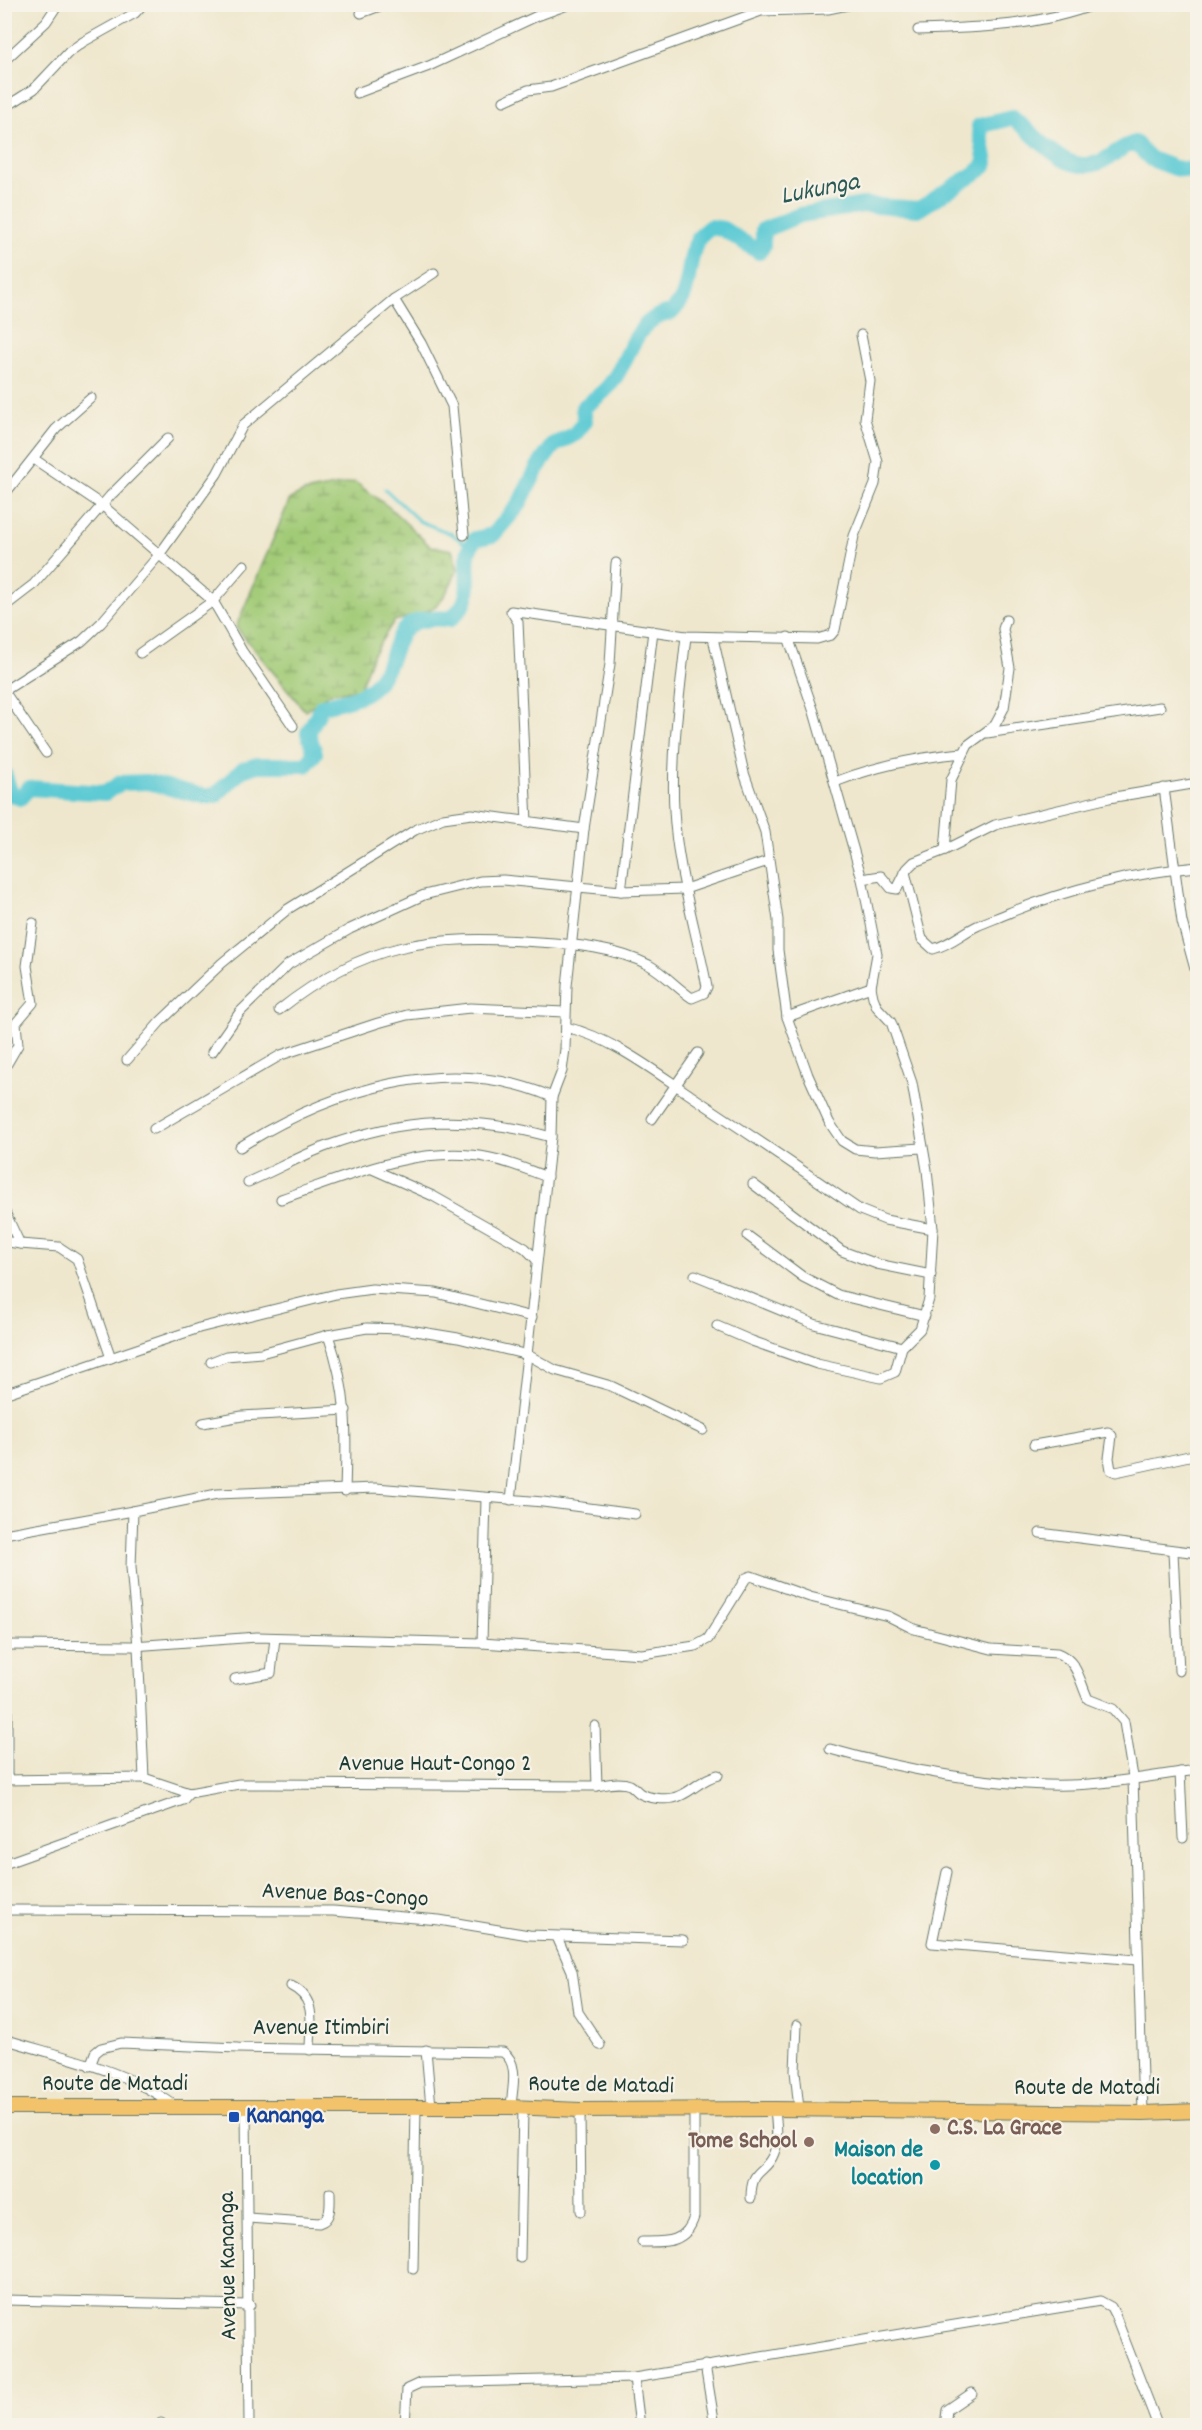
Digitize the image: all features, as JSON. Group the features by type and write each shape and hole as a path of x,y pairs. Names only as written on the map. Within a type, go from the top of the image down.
{"main road":[{"name":"Route de Matadi","path":"4,2107 246,2106 1143,2113 1197,2111"}],"street":[{"path":"4,61 46,22 58,4"},
{"path":"4,108 34,90 69,52 135,13 143,4"},
{"path":"361,13 385,4"},
{"path":"357,93 429,66 537,16 570,4"},
{"path":"504,101 528,90 551,87 762,8 827,7 852,4"},
{"path":"918,30 981,28 1049,20 1096,4"},
{"path":"46,753 4,691 95,629 159,555 217,474 243,425 394,299 434,273"},
{"path":"394,299 421,343 452,406 464,536"},
{"path":"527,823 518,622 511,611 713,638 817,639 831,635 835,630 854,536 875,484 878,462 865,418 870,381 861,335"},
{"path":"4,495 56,429 91,398"},
{"path":"4,607 34,584 102,505 168,438"},
{"path":"34,459 102,505 213,601 242,651 293,726"},
{"path":"511,1500 547,1177 552,1097 562,1071 565,1012 584,829 613,626 616,563"},
{"path":"140,653 213,601 244,565"},
{"path":"945,850 951,780 968,745 995,725 1004,708 1009,680 1009,653 1004,629 1006,620"},
{"path":"621,891 653,631"},
{"path":"279,1011 336,970 396,947 434,940 470,938 572,944 632,958 677,984 692,998 699,997 707,987 685,889 674,811 686,636"},
{"path":"717,1326 817,1364 881,1378 895,1372 902,1347 920,1329 925,1316 932,1275 933,1229 912,1083 891,1022 877,1007 872,987 877,954 862,879 835,782 788,637"},
{"path":"713,638 744,773 765,832 778,920 778,950 786,1017 829,1122 843,1141 855,1149 875,1152 922,1149"},
{"path":"987,733 1160,707"},
{"path":"835,782 867,769 933,756 963,753"},
{"path":"862,879 881,876 891,888 897,889 914,862 945,850 981,830 1030,814 1197,783"},
{"path":"1164,788 1186,940 1197,980"},
{"path":"127,1060 160,1022 222,963 280,916 389,844 443,818 472,814 584,829"},
{"path":"212,1052 240,1012 289,964 350,929 408,902 446,888 480,881 503,880 621,891 685,889 768,861"},
{"path":"905,873 922,939 933,948 942,947 976,927 1015,911 1078,891 1174,869 1197,867"},
{"path":"4,1069 19,1039 16,1023 33,1003 27,966 33,923"},
{"path":"786,1017 872,987"},
{"path":"154,1129 281,1055 406,1015 471,1008 565,1012"},
{"path":"566,1027 606,1042 676,1086 860,1210 885,1220 933,1229"},
{"path":"652,1119 698,1053"},
{"path":"240,1147 281,1121 343,1096 417,1079 486,1079 527,1086 552,1097"},
{"path":"248,1182 326,1146 420,1122 463,1120 551,1137"},
{"path":"281,1199 372,1169 435,1155 490,1158 547,1177"},
{"path":"372,1169 433,1196 525,1248 537,1260"},
{"path":"753,1184 842,1251 877,1264 932,1275"},
{"path":"4,1210 20,1244"},
{"path":"747,1236 803,1277 838,1295 925,1316"},
{"path":"4,1241 59,1247 77,1259 111,1358"},
{"path":"695,1275 814,1324 902,1347"},
{"path":"4,1394 199,1328 336,1294 372,1289 436,1293 532,1317"},
{"path":"211,1362 226,1356 261,1353 328,1335 367,1328 403,1329 458,1338 528,1355 555,1370 611,1386 703,1430"},
{"path":"328,1335 341,1371 346,1410 345,1491"},
{"path":"203,1424 242,1416 346,1410"},
{"path":"1034,1445 1108,1432 1112,1436 1109,1458 1111,1470 1116,1472 1197,1454"},
{"path":"4,1534 217,1494 393,1489 635,1514"},
{"path":"482,1644 486,1499"},
{"path":"133,1511 131,1567 138,1646 144,1778"},
{"path":"1040,1533 1116,1541 1173,1552 1197,1553"},
{"path":"1173,1552 1179,1671"},
{"path":"4,1646 138,1646 201,1640 274,1638 482,1644 642,1654 695,1646 714,1632 742,1585 751,1576 810,1597 888,1616 914,1629 991,1649 1057,1653 1065,1656 1080,1675 1088,1698 1092,1702 1113,1709 1124,1722 1133,1778 1143,2113"},
{"path":"235,1679 271,1673 274,1638"},
{"path":"4,1697 7,1702 6,1780"},
{"path":"595,1726 597,1786"},
{"path":"830,1749 885,1764 1006,1782 1067,1785 1103,1783 1197,1770"},
{"path":"1180,1772 1183,1838"},
{"name":"Avenue Haut-Congo 2","path":"6,1780 144,1778 189,1793 239,1784 597,1786 609,1784 630,1785 640,1794 672,1799 683,1795 705,1778 718,1775"},
{"path":"4,1864 183,1800 189,1793"},
{"path":"947,1872 932,1943 1137,1960"},
{"name":"Avenue Bas-Congo","path":"4,1910 333,1911 438,1920 529,1935 683,1940"},
{"path":"557,1936 572,1971 578,2012 600,2045"},
{"path":"291,1986 303,1992 309,2001 310,2049"},
{"path":"797,2025 795,2071 799,2109"},
{"path":"4,2039 90,2066 156,2091 177,2108"},
{"name":"Avenue Itimbiri","path":"90,2066 95,2053 101,2048 121,2043 503,2052 511,2058 514,2065 520,2258"},
{"path":"426,2050 431,2107"},
{"name":"Avenue Kananga","path":"246,2106 250,2305 249,2426"},
{"path":"413,2269 416,2107"},
{"path":"642,2242 674,2241 691,2227 694,2217 694,2109"},
{"path":"751,2198 751,2185 756,2172 768,2164 774,2152 775,2109"},
{"path":"580,2110 581,2211"},
{"path":"248,2218 319,2223 325,2221 328,2215 330,2193"},
{"path":"4,2300 250,2305"},
{"path":"405,2426 407,2389 420,2383 634,2378 1089,2303 1106,2303 1115,2315 1158,2426"},
{"path":"705,2365 715,2426"},
{"path":"634,2378 640,2426"},
{"path":"945,2426 947,2410 972,2393"}],"green space":[{"path":"355,482 390,508 430,546 452,550 458,569 446,593 435,606 428,611 394,621 373,654 359,690 330,693 305,711 236,627 290,499 304,492"}],"waterway":[{"name":"Lukunga","path":"4,773 11,794 20,798 29,788 105,793 121,783 147,782 207,797 217,794 242,770 258,765 306,765 315,753 308,733 322,706 356,697 374,686 384,673 405,629 414,623 429,619 450,619 460,609 468,590 467,559 475,539 493,535 518,506 538,467 553,446 575,434 585,421 583,408 608,387 616,377 640,332 659,316 672,312 679,303 686,288 691,259 697,242 710,227 723,229 759,252 763,246 763,230 800,215 864,205 919,209 980,170 986,163 979,126 1012,118 1050,150 1070,162 1082,165 1094,164 1135,143 1151,159 1175,168 1198,172"},
{"path":"385,489 419,521 452,534 469,547"}],"place":[{"name":"Kananga","path":"234,2117"},
{"name":"C.S. La Grace","path":"935,2129"},
{"name":"Tome School","path":"809,2142"},
{"name":"Maison de location","path":"935,2165"}]}
